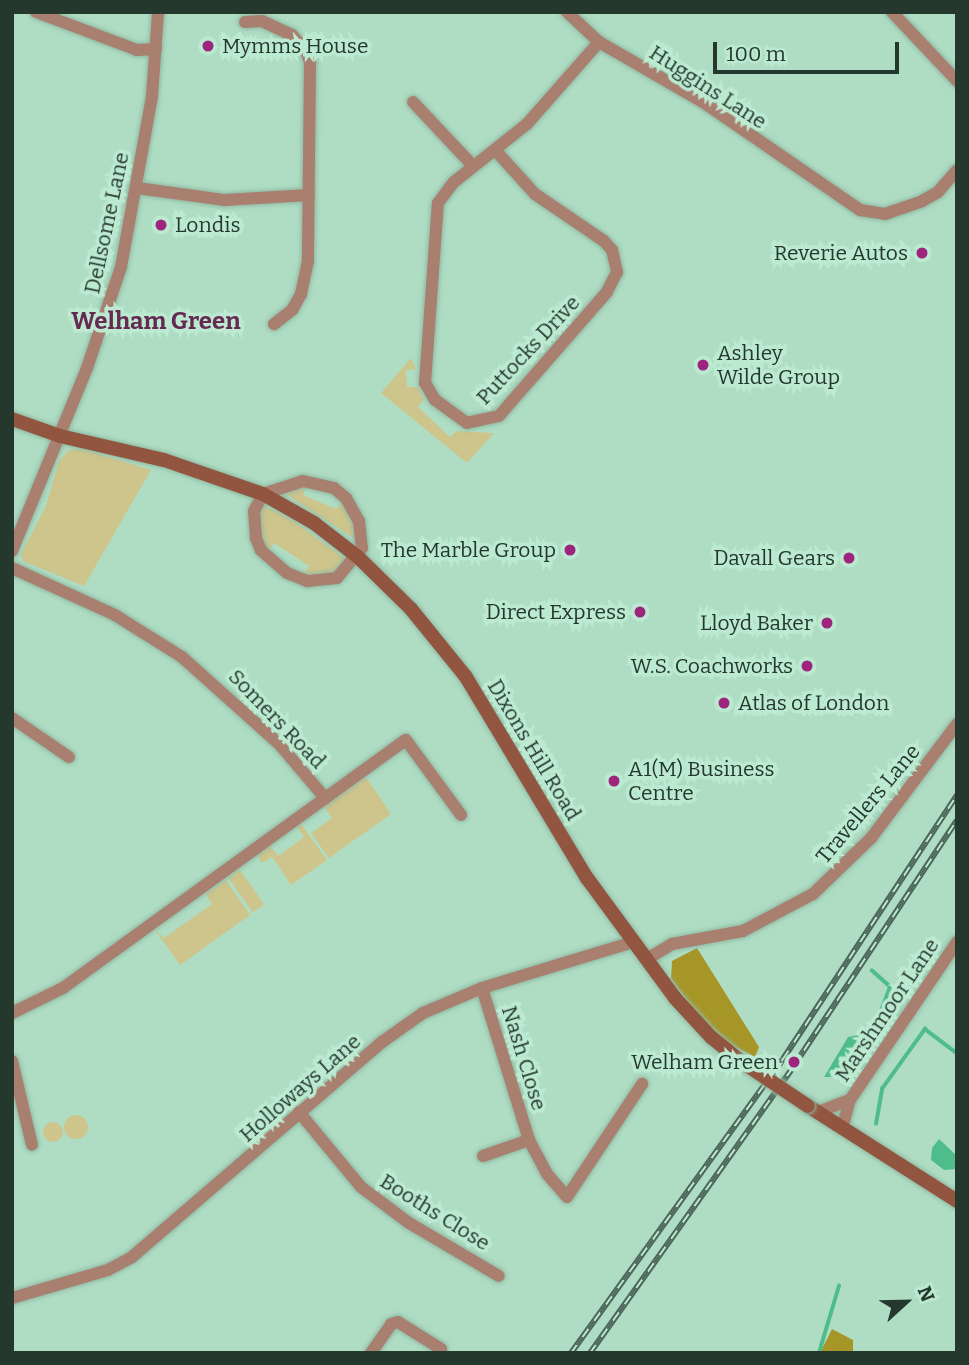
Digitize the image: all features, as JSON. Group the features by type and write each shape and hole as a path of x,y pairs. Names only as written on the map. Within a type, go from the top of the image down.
{"street":[{"path":"36,12 137,50 156,49"},
{"name":"Dellsome Lane","path":"12,551 60,436 110,303 137,188 156,49 158,12"},
{"path":"269,25 275,12"},
{"name":"Huggins Lane","path":"567,12 599,42 703,102 860,211 885,214 938,192 957,170"},
{"path":"892,12 957,81"},
{"path":"245,22 269,25 300,41 310,62 305,281 292,310 274,324"},
{"name":"Puttocks Drive","path":"496,151 535,194 604,241 611,250 617,272 607,292 499,416 477,424 457,419 435,400 424,374 434,216 445,191 473,166 496,151 599,42"},
{"path":"413,102 473,166"},
{"path":"137,188 225,200 309,194"},
{"name":"Dixons Hill Road","path":"12,419 60,436 164,460 262,494 314,523 358,557 411,610 466,677 551,821 633,942 693,1019 742,1062 957,1201"},
{"path":"303,481 334,488 346,498 359,521 363,544 358,557 345,573 327,580 307,581 288,573 261,550 256,538 254,511 262,494 303,481"},
{"name":"Somers Road","path":"12,568 115,615 182,657 280,745 325,798 64,988 12,1013"},
{"path":"12,718 69,757"},
{"name":"Travellers Lane","path":"647,959 672,944 743,932 813,894 871,838 957,724"},
{"path":"325,798 406,740 461,816"},
{"name":"Holloways Lane","path":"12,1298 122,1264 219,1186 299,1112 401,1028 448,1000 633,942"},
{"name":"Marshmoor Lane","path":"842,1129 850,1100 957,942"},
{"name":"Nash Close","path":"482,988 529,1140 547,1174 567,1197 642,1084"},
{"path":"12,1061 32,1145"},
{"name":"Marshmoor Lane","path":"813,1109 850,1100"},
{"name":"Booths Close","path":"299,1112 361,1187 409,1223 499,1276"},
{"name":"Nash Close","path":"483,1156 529,1140"},
{"path":"371,1353 391,1324 398,1322 441,1349"}],"shaded area":[{"path":"411,358 416,369 406,370 407,387 418,387 424,400 418,407 450,437 457,431 494,433 467,463 381,393"},
{"path":"82,449 151,470 84,586 23,561 21,554 46,506 59,461 69,450"},
{"path":"306,487 303,495 336,509 342,502 353,519 358,541 281,491"},
{"path":"263,505 292,520 347,560 335,575 310,577 304,574 309,566 274,543 269,550 264,548 256,515"},
{"path":"366,777 391,814 329,858 311,833 332,818 324,806"},
{"path":"301,824 327,860 291,885 272,857 262,863 257,855 270,846 278,856 304,837 297,827"},
{"path":"240,870 264,904 253,912 229,878"},
{"path":"226,880 250,915 180,965 155,930 164,938 212,904 206,894"},
{"path":"697,948 759,1047 755,1057 730,1044 695,1011 671,979 672,961"},
{"path":"858,1035 862,1049 841,1077 824,1077 848,1037"},
{"path":"76,1115 84,1119 88,1127 84,1135 76,1139 68,1135 64,1127 68,1119"},
{"path":"53,1122 60,1125 63,1132 60,1139 53,1142 46,1139 43,1132 46,1125"},
{"path":"939,1139 957,1156 957,1169 944,1170 931,1160 932,1148"},
{"path":"832,1329 853,1340 853,1353 820,1353"}],"waterway":[{"path":"860,1037 872,1035 890,987 872,971"},
{"path":"876,1124 882,1089 925,1029 957,1053"},
{"path":"819,1353 839,1286"}],"railway":[{"path":"571,1353 783,1059 957,795"},
{"path":"590,1353 793,1067 957,820"}],"place":[{"name":"Mymms House","path":"208,46"},
{"name":"Londis","path":"161,225"},
{"name":"Reverie Autos","path":"922,253"},
{"name":"Ashley Wilde Group","path":"703,365"},
{"name":"The Marble Group","path":"570,550"},
{"name":"Davall Gears","path":"849,558"},
{"name":"Direct Express","path":"640,612"},
{"name":"Lloyd Baker","path":"827,623"},
{"name":"W.S. Coachworks","path":"807,666"},
{"name":"Atlas of London","path":"724,703"},
{"name":"A1(M) Business Centre","path":"614,781"},
{"name":"Welham Green","path":"794,1062"}],"district":[{"name":"Welham Green","path":"156,322"}]}
